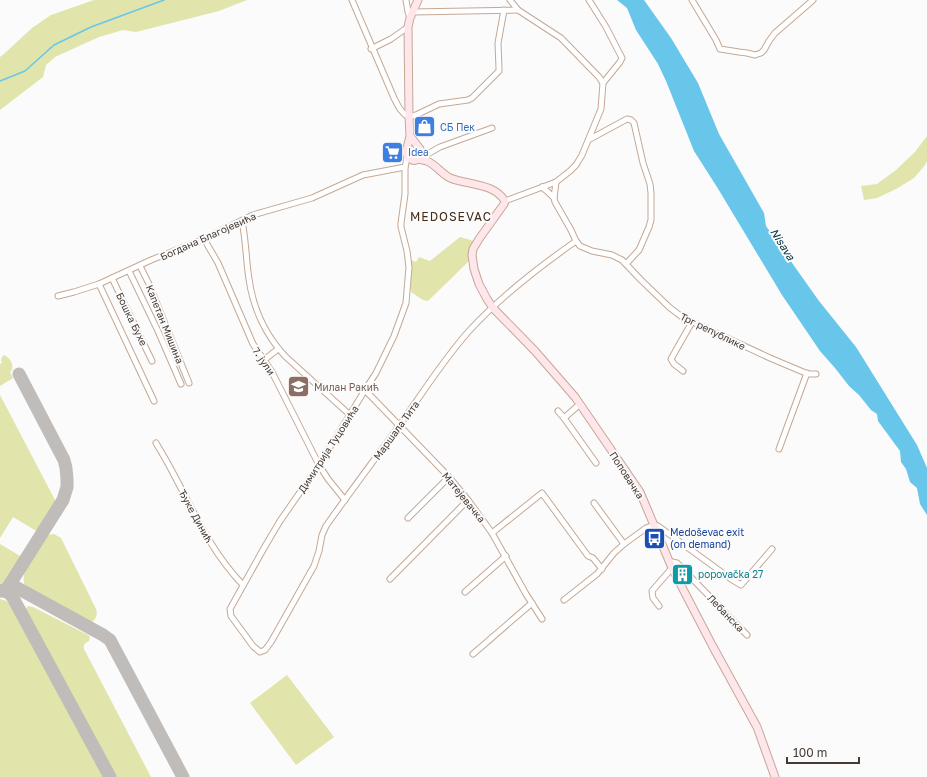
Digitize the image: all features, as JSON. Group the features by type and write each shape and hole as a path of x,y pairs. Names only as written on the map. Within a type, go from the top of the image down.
{"street":[{"path":"352,0 371,49 398,106 403,114 409,117 439,104 468,100 472,98 500,69 498,43 504,10"},
{"path":"406,0 408,12 411,15"},
{"path":"418,0 411,15 408,27 410,136 406,152 415,159 451,178 475,184 496,192 500,194 505,201 556,182 576,165 589,139 601,109 604,83 622,58 589,0"},
{"path":"510,0 518,10 561,38 604,83"},
{"path":"692,0 720,49 755,55 761,53 775,33 813,0"},
{"path":"411,15 518,10"},
{"path":"371,49 391,39 408,27"},
{"path":"589,139 627,119 634,123 643,163 650,184 651,220 639,250 626,264"},
{"name":"Богдана Благојевића","path":"58,296 99,284 204,239 253,215 312,198 363,175 415,159 440,147 492,128"},
{"path":"410,136 420,149 415,159"},
{"path":"408,148 412,145 417,146"},
{"name":"Димитрија Туцовића","path":"260,652 253,646 231,616 230,609 242,585 280,521 319,465 376,373 394,336 406,303 409,267 401,223 405,194 415,159"},
{"path":"556,182 554,198 557,207 569,226 576,241"},
{"path":"542,187 554,198"},
{"name":"Поповачка","path":"505,201 472,252 476,276 493,308 535,351 575,397 640,492 671,565 757,727 775,777"},
{"path":"242,221 252,292 262,323 278,349 350,415"},
{"name":"7. јули","path":"204,239 218,263 252,344 272,372 319,465 345,500"},
{"name":"Трг републике","path":"576,241 580,246 586,249 622,260 669,307 682,317 770,358 807,373 816,374"},
{"name":"Маршала Тита","path":"260,652 265,650 271,642 314,566 322,535 326,526 454,348 469,330 502,299 544,263 576,241"},
{"name":"Капетан Мишина","path":"140,266 149,284 189,383"},
{"path":"129,270 181,384"},
{"name":"Бошка Бухе","path":"112,278 152,360"},
{"path":"99,284 154,402"},
{"path":"684,371 674,364 671,359 692,322"},
{"path":"264,360 278,349"},
{"path":"779,449 807,373"},
{"name":"Матејевачка","path":"365,390 449,477 468,500 492,532 542,619"},
{"path":"564,418 580,404"},
{"path":"558,411 596,463"},
{"name":"Ђуке Динић","path":"156,443 210,542 226,566 242,585"},
{"path":"408,518 449,477"},
{"path":"492,532 542,493 588,556 593,558 602,569"},
{"path":"390,579 468,500"},
{"path":"594,503 624,544"},
{"path":"564,600 597,574 614,553 624,544 654,524 741,585 772,548"},
{"path":"465,592 506,556"},
{"name":"Лебанска","path":"671,565 672,562 677,563 747,635"},
{"path":"659,606 653,598 652,591 671,565"},
{"path":"473,654 532,603"}],"green space":[{"path":"94,0 247,0 219,11 136,32 123,30 99,37 55,57 46,65 43,77 0,110 0,57 32,28 51,15"},
{"path":"927,136 927,161 914,178 877,198 864,200 861,186 877,184 896,170 915,152"},
{"path":"460,237 474,241 468,262 428,301 423,300 411,292 411,260 416,262 419,257 430,261"},
{"path":"4,355 10,359 12,363 12,370 10,372 13,378 0,386 0,364 2,363 1,360"},
{"path":"0,395 55,500 55,504 38,532 13,517 0,538"},
{"path":"54,534 61,538 96,609 96,617 90,623 85,623 30,594 25,585 24,576 29,563 47,535"},
{"path":"0,544 22,557 10,577 0,585"},
{"path":"0,599 7,601 14,608 104,777 0,777"},
{"path":"28,606 33,607 90,637 89,641 84,645 84,649 151,777 114,777 27,615 26,609"},
{"path":"287,675 334,737 296,765 250,703"}],"water":[{"path":"617,0 644,0 671,38 698,83 719,134 764,213 766,226 819,301 856,347 917,445 927,468 927,515 920,504 917,488 910,482 906,469 901,462 900,451 878,421 877,414 871,410 859,395 849,386 820,351 782,295 694,151 658,64 636,30 627,8"}],"waterway":[{"path":"0,81 25,71 54,45 91,27 164,0"}],"taxiway":[{"path":"11,593 10,584 63,500 67,487 64,460 19,374"},
{"path":"1,591 6,589 10,584 110,640 183,777"},
{"path":"2,591 7,592 12,596 110,777"}],"place":[{"name":"СБ Пек","path":"424,127"},
{"name":"Idea","path":"393,152"},
{"name":"Милан Ракић","path":"298,387"},
{"name":"Medoševac exit (on demand)","path":"654,538"},
{"name":"popovačka 27","path":"682,574"}],"district":[{"name":"MEDOSEVAC","path":"451,216"}],"water label":[{"name":"Nisava","path":"783,244"}]}
